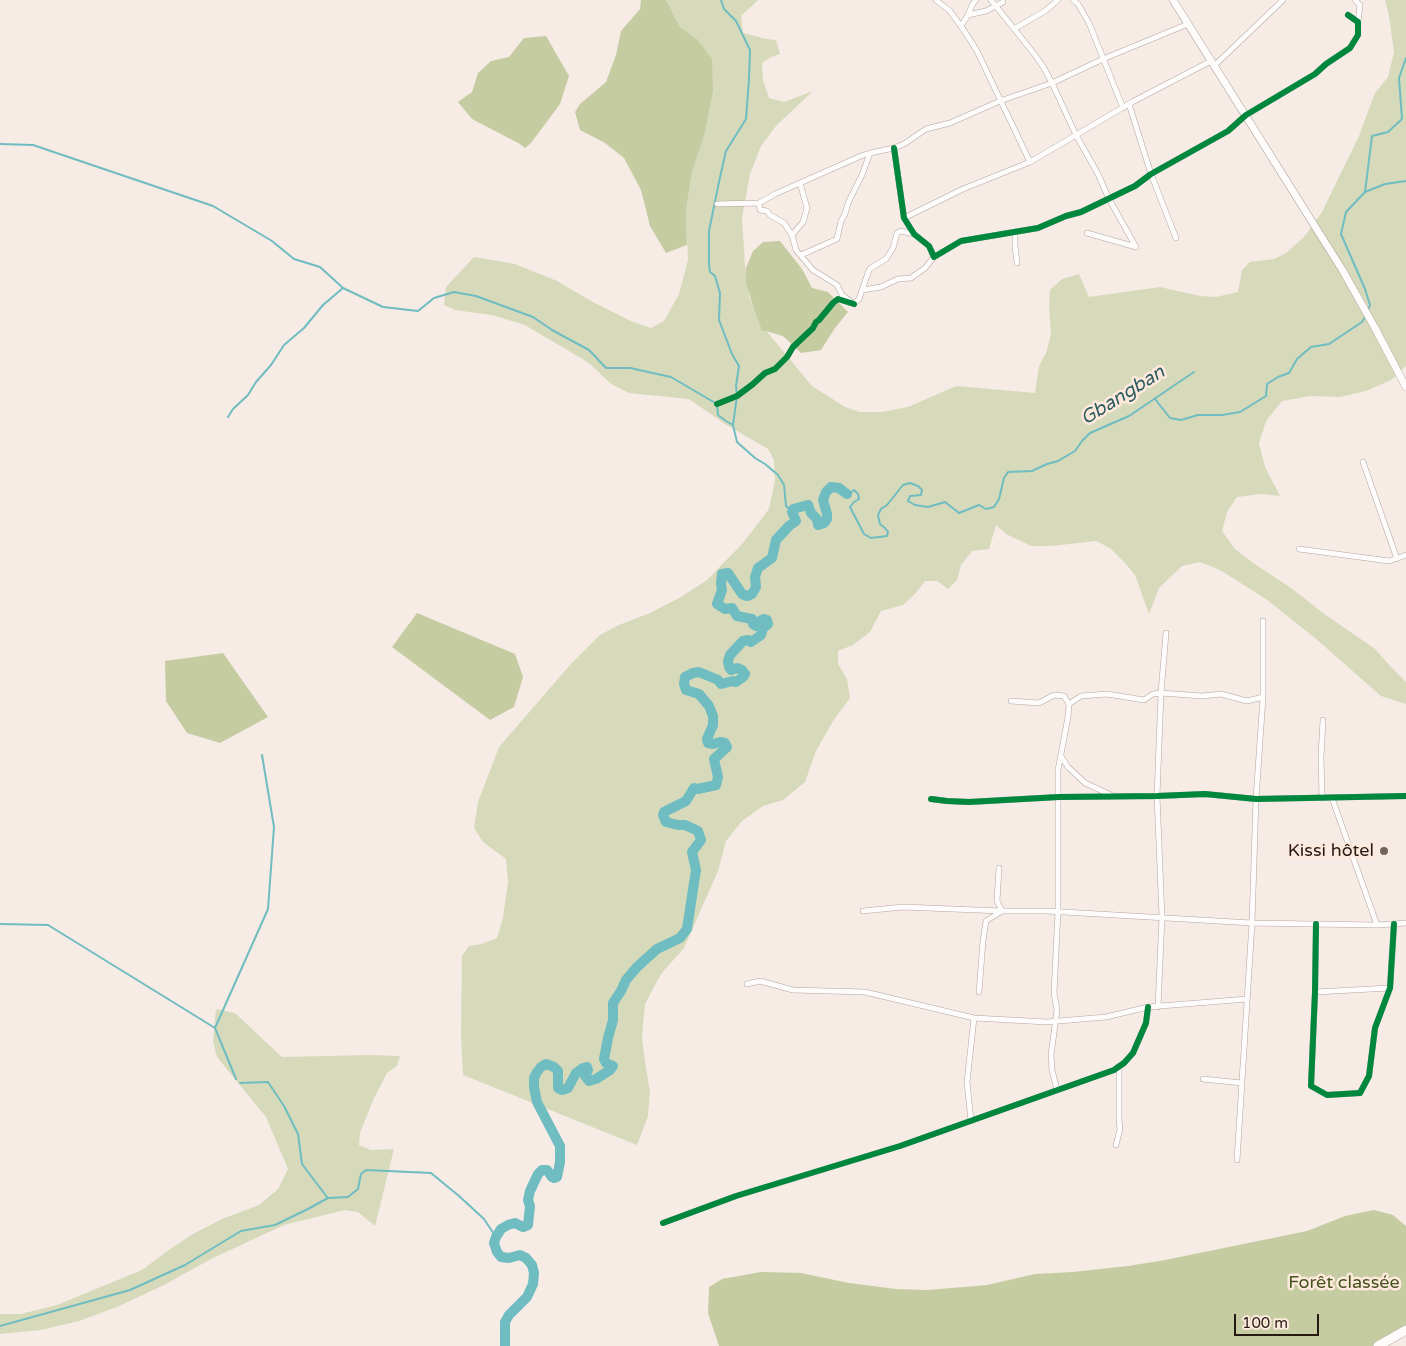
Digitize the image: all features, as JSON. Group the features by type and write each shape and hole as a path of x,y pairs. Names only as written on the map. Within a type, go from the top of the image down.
{"highway":[{"path":"1378,1346 1406,1330"}],"street":[{"path":"936,0 944,2 977,51 1030,162"},
{"path":"961,26 976,0"},
{"path":"991,0 1035,55 1052,83 1076,135 1136,247 1087,233"},
{"path":"1014,29 1058,0"},
{"path":"1173,0 1343,271 1406,387"},
{"path":"904,218 963,189 1030,162 1130,104 1212,63 1283,0"},
{"path":"862,290 881,287 898,279 911,278 925,268 934,257 960,241 1038,228 1081,212 1134,186 1151,174 1228,130 1246,115 1315,74 1350,48 1358,35 1360,5 1355,0"},
{"path":"1077,1 1089,23 1123,108"},
{"path":"968,15 986,11 1003,2"},
{"path":"1348,14 1358,22"},
{"path":"717,204 759,203 870,153 904,144 926,129 950,123 1000,101 1052,83 1103,59 1188,24"},
{"path":"1130,104 1151,174 1176,238"},
{"path":"894,148 904,218 914,234 928,246 934,257"},
{"path":"801,256 837,240 841,221 870,153"},
{"path":"792,235 803,222 807,208 800,183"},
{"path":"759,203 760,210 767,211 770,215 784,222 792,235 796,250 813,270 837,285 842,294 854,304"},
{"path":"854,304 859,299 871,268 886,258 893,248 898,233 901,231 914,234"},
{"path":"1015,232 1017,263"},
{"path":"718,404 737,396 765,373 775,368 838,299 854,304"},
{"path":"1363,462 1397,559"},
{"path":"1298,549 1388,561 1406,555"},
{"path":"1237,1160 1252,923 1256,799 1263,697 1263,621"},
{"path":"1158,1007 1162,917 1157,796 1161,694 1166,633"},
{"path":"1069,704 1080,696 1107,694 1144,700 1153,694 1202,696 1221,694 1247,701 1263,697"},
{"path":"1011,701 1039,703 1054,695 1064,696 1069,704 1058,770 1058,911 1054,978 1057,1010 1051,1056 1057,1090"},
{"path":"1322,798 1321,757 1323,720"},
{"path":"1061,756 1068,767 1085,783 1114,796"},
{"path":"931,798 969,802 1059,797 1205,794 1256,799 1406,796"},
{"path":"1332,798 1378,925"},
{"path":"999,868 997,901 1002,911"},
{"path":"863,911 903,907 1058,911 1252,923 1378,925 1406,923"},
{"path":"979,992 986,921 1002,911"},
{"path":"1316,924 1311,1086 1327,1095 1360,1093 1369,1076 1375,1028 1390,988 1394,924"},
{"path":"747,984 760,981 793,990 865,992 974,1018 1047,1022 1106,1018 1148,1007 1247,999"},
{"path":"1315,992 1390,988"},
{"path":"663,1223 736,1196 900,1146 1114,1070 1133,1053 1146,1023 1148,1007"},
{"path":"971,1121 967,1082 974,1018"},
{"path":"1116,1145 1120,1129 1119,1066"},
{"path":"1203,1079 1242,1083"}],"green space":[{"path":"641,0 666,0 680,27 696,38 712,59 713,91 704,136 692,172 686,211 687,245 666,253 650,226 641,190 624,158 605,143 580,130 575,112 580,104 606,82 616,55 621,31 640,9"},
{"path":"666,0 758,0 741,16 743,33 776,40 780,54 762,63 763,80 769,98 784,102 813,91 776,126 761,146 750,174 742,218 749,297 759,322 812,386 845,407 860,412 882,412 908,407 956,386 1035,393 1039,366 1046,353 1051,334 1050,290 1062,279 1079,274 1089,297 1160,287 1200,296 1216,297 1238,292 1242,270 1250,262 1274,259 1286,253 1304,237 1322,212 1359,136 1375,93 1388,77 1394,52 1385,0 1406,0 1406,366 1391,380 1366,391 1340,397 1311,396 1282,401 1266,421 1259,443 1265,467 1280,496 1261,494 1237,497 1227,512 1222,531 1235,549 1375,649 1406,682 1406,704 1381,696 1315,638 1266,599 1220,570 1200,562 1182,566 1159,588 1149,614 1135,575 1110,548 1096,541 1051,546 1031,546 1006,534 996,525 989,549 972,551 961,565 957,580 948,589 937,581 925,581 903,605 881,611 870,632 853,645 838,651 838,664 847,679 850,698 833,721 816,751 805,782 783,800 763,806 742,821 726,841 718,871 684,948 661,974 645,1004 642,1037 650,1092 648,1116 637,1145 463,1075 461,1033 462,956 469,946 497,938 503,918 508,882 506,859 483,842 474,828 478,802 499,747 570,665 600,635 681,597 707,580 743,543 769,509 775,480 774,460 768,449 725,424 689,399 629,393 611,384 589,363 525,325 492,315 455,310 444,305 446,287 474,257 515,264 557,281 631,321 651,328 664,321 679,294 688,260 686,211 692,172 704,136 696,38 680,27"},
{"path":"546,36 569,76 560,104 531,143 525,148 472,119 458,102 472,92 478,73 491,61 509,57 524,38"},
{"path":"780,241 802,269 812,288 828,292 848,312 821,350 801,353 783,336 762,330 754,310 746,283 746,268 753,251 763,242"},
{"path":"417,613 515,654 523,677 514,707 490,720 392,647"},
{"path":"223,653 268,717 220,743 187,733 166,701 165,661"},
{"path":"216,1009 235,1013 282,1057 400,1056 397,1066 387,1073 373,1100 360,1133 359,1145 371,1150 394,1149 375,1226 358,1212 345,1210 284,1225 211,1259 164,1285 117,1307 79,1321 41,1330 0,1334 0,1314 21,1314 57,1305 142,1270 193,1234 222,1219 259,1205 278,1189 288,1169 266,1117 217,1057 213,1042"},
{"name":"Forêt classée","path":"1374,1210 1393,1215 1406,1226 1406,1335 1387,1346 719,1346 708,1313 709,1287 722,1279 761,1272 801,1273 849,1283 896,1289 928,1290 987,1285 1035,1274 1073,1272 1165,1260 1307,1231 1345,1216"}],"waterway":[{"path":"721,0 724,9 736,21 750,50 749,79 746,119 726,151 719,182 709,231 709,265 710,272 715,276 720,293 719,320 732,354 739,366 733,425 737,442 778,475 784,485 786,506 792,512"},
{"path":"1368,310 1370,305 1365,289 1341,234 1346,212 1365,192 1372,136 1388,132 1402,119 1399,78 1406,58"},
{"path":"0,144 33,145 213,206 272,241 294,259 320,267 343,288 383,307 418,311 434,298 454,292 476,296 533,317 552,330 589,350 606,368 630,368 671,377 717,404 718,415 733,425"},
{"path":"1365,192 1385,184 1406,181"},
{"path":"228,417 233,409 248,395 284,345 304,328 323,305 343,288"},
{"path":"1155,399 1170,418 1181,420 1198,415 1222,415 1240,412 1266,396 1267,384 1289,373 1297,359 1311,347 1329,344 1362,322 1365,317"},
{"name":"Gbangban","path":"849,494 854,490 858,494 859,499 850,507 864,534 871,538 887,536 888,532 880,524 878,515 881,509 887,505 903,485 910,483 922,490 921,495 910,496 908,501 915,505 928,507 945,502 959,513 979,505 986,509 994,507 999,499 1004,478 1008,472 1032,471 1058,461 1075,451 1090,433 1129,416 1194,372"},
{"name":"Gbangban","path":"505,1346 505,1322 509,1315 527,1297 533,1284 534,1273 532,1265 526,1258 520,1255 509,1258 501,1257 494,1243 501,1229 508,1225 515,1223 523,1227 528,1225 530,1206 528,1200 538,1174 542,1170 547,1170 552,1177 557,1177 560,1162 560,1146 537,1102 534,1078 541,1067 546,1064 554,1067 558,1071 558,1088 562,1090 568,1088 576,1073 583,1068 587,1067 588,1070 585,1076 589,1081 610,1070 613,1066 606,1063 604,1059 613,1020 613,1003 626,980 637,967 657,949 680,938 687,929 696,870 692,852 701,840 698,831 685,825 666,822 663,815 664,812 686,801 694,788 698,789 716,785 718,777 714,759 727,747 725,743 708,743 707,739 713,725 713,716 709,706 699,694 686,690 684,684 685,677 699,672 718,680 721,684 736,682 745,674 737,668 731,670 728,661 730,655 743,641 748,640 751,642 761,635 763,628 768,624 767,620 764,619 756,626 753,624 752,619 737,616 732,608 725,609 717,604 722,590 722,574 728,573 742,594 747,596 752,594 756,587 755,577 758,568 772,558 776,540 796,521 792,512 793,509 808,505 811,513 817,519 818,525 824,523 827,519 823,500 826,492 831,487 839,488 847,494"},
{"path":"215,1028 268,909 274,827 262,755"},
{"path":"0,924 48,925 215,1028 236,1079"},
{"path":"240,1083 268,1082 284,1106 298,1134 302,1164 327,1197"},
{"path":"0,1326 130,1290 185,1265 241,1231 275,1225 328,1198 348,1197 358,1189 361,1174 366,1170 431,1173 484,1219 496,1237"}],"cycle path":[{"path":"894,148 904,218 914,234 929,246 934,257 961,241 1038,228 1081,212 1135,186 1151,174 1228,131 1246,115 1315,74 1350,48 1358,35 1358,22 1348,15"},
{"path":"717,404 737,396 765,373 775,369 838,299 854,304"},
{"path":"931,799 969,802 1059,797 1205,794 1256,799 1406,796"},
{"path":"1316,924 1311,1086 1327,1095 1360,1093 1369,1076 1375,1028 1390,988 1394,924"},
{"path":"663,1223 736,1196 900,1146 1114,1070 1133,1053 1146,1023 1148,1007"}],"place":[{"name":"Kissi hôtel","path":"1384,851"}]}
